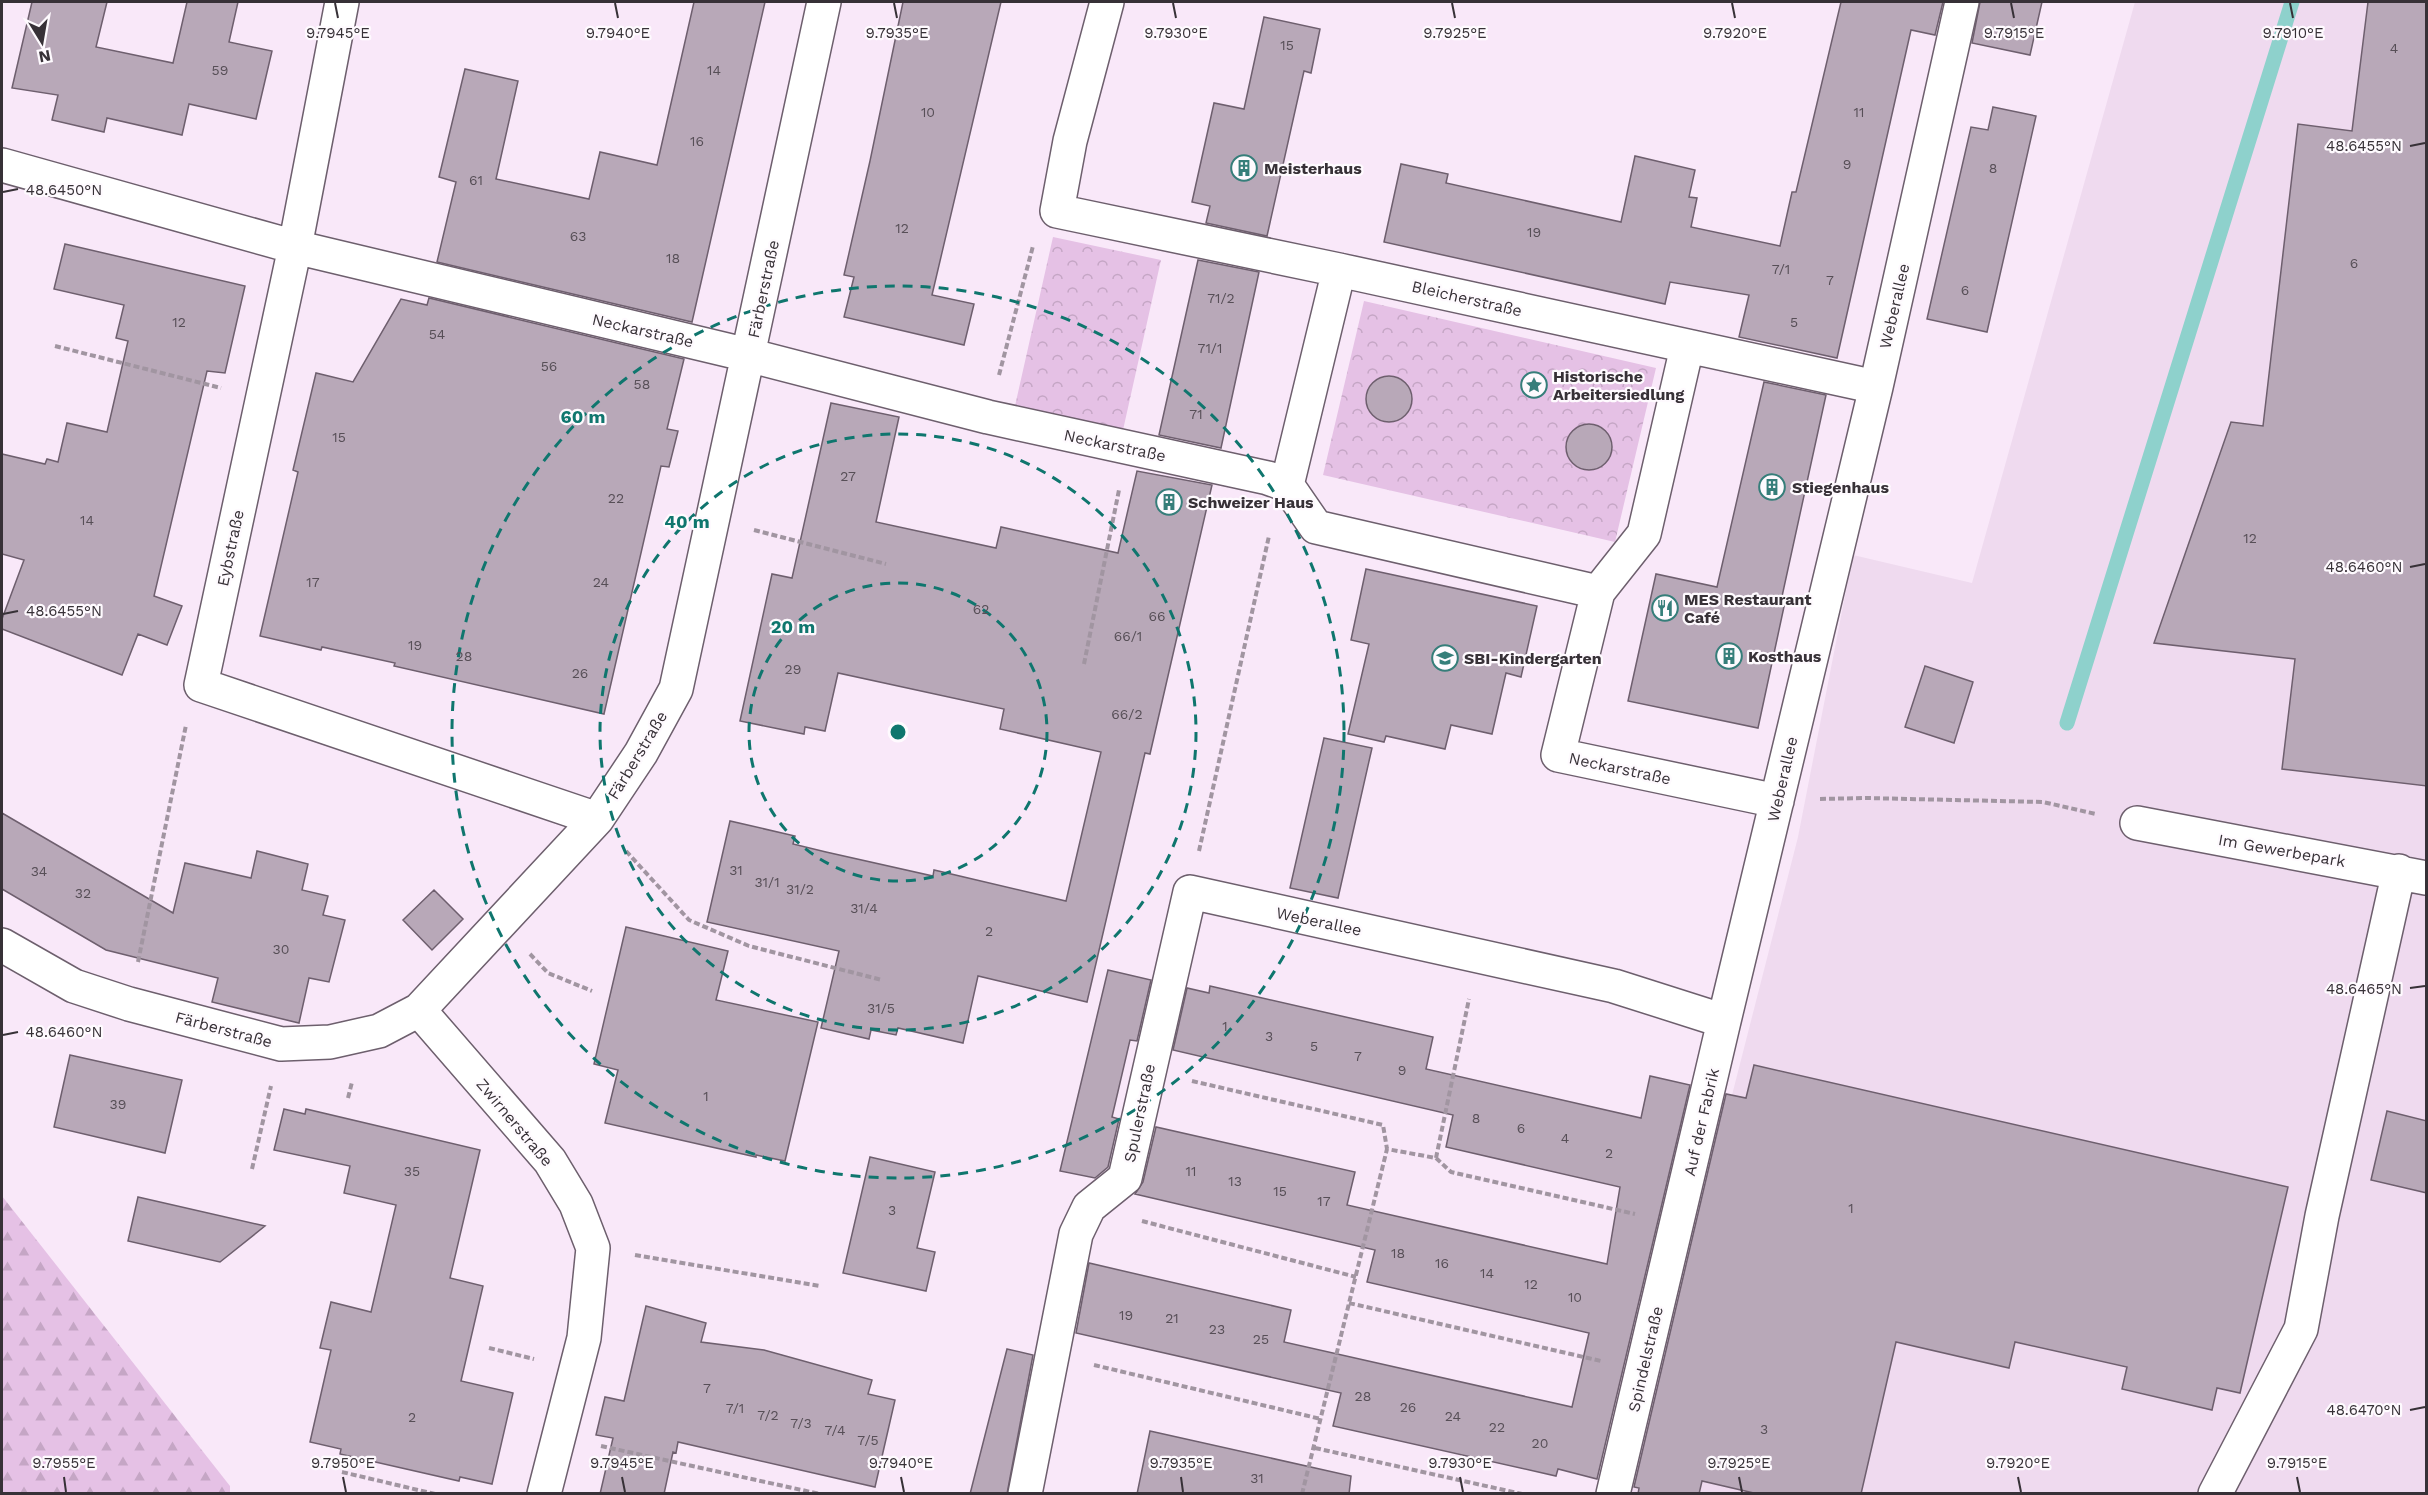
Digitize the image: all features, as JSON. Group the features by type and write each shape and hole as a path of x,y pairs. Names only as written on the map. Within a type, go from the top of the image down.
{"street":[{"name":"Eybstraße","path":"342,2 295,247 201,686 597,819"},
{"name":"Färberstraße","path":"2,945 74,986 129,1004 281,1044 330,1042 372,1033 419,1010 597,819 641,753 676,689 824,2"},
{"path":"1057,211 1070,141 1092,50 1107,2"},
{"name":"Weberallee","path":"1190,892 1614,986 1725,1021 1876,387 1962,2"},
{"name":"Neckarstraße","path":"2,165 295,247 748,355 988,417 1287,484"},
{"name":"Bleicherstraße","path":"1057,211 1876,387"},
{"path":"1339,270 1287,484 1316,527 1598,592"},
{"name":"Neckarstraße","path":"1687,347 1644,534 1598,592 1558,755 1777,801"},
{"name":"Im Gewerbepark","path":"2137,823 2413,874"},
{"path":"2215,1494 2301,1329 2322,1216 2413,874"},
{"name":"Spulerstraße","path":"1025,1494 1054,1356 1076,1234 1089,1207 1125,1178 1190,892"},
{"name":"Zwirnerstraße","path":"419,1010 550,1161 576,1204 593,1248 584,1338 544,1494"},
{"name":"Auf der Fabrik","path":"1677,1224 1725,1021"},
{"name":"Spindelstraße","path":"1613,1494 1677,1224"}],"path":[{"path":"988,417 1036,235 1057,211"},
{"path":"55,346 262,399"},
{"path":"1084,664 1127,448"},
{"path":"1190,892 1268,541 1287,484"},
{"path":"713,519 886,564"},
{"path":"129,1004 186,724"},
{"path":"1777,801 1866,798 2043,802 2137,823"},
{"path":"597,819 689,920 749,945 882,980"},
{"path":"500,923 548,973 592,991"},
{"path":"1436,1158 1478,956"},
{"path":"252,1169 281,1044"},
{"path":"1148,1071 1383,1125 1387,1149 1302,1494"},
{"path":"1387,1149 1436,1158 1451,1172 1677,1224"},
{"path":"1089,1207 1356,1277"},
{"path":"593,1248 820,1286"},
{"path":"1349,1303 1642,1370"},
{"path":"1054,1356 1321,1419"},
{"path":"559,1437 820,1494"},
{"path":"1314,1448 1522,1494"},
{"path":"342,1472 435,1494"}],"shaded area":[{"path":"2135,2 2426,2 2426,1493 1630,1494 1798,837 1853,555 1972,583"}],"green space":[{"path":"1053,237 1161,260 1123,430 1015,406"},
{"path":"1364,301 1656,368 1615,542 1323,475"},
{"path":"2,1196 230,1486 230,1493 2,1493"}],"building":[{"path":"32,2 107,2 96,47 173,63 187,2 238,2 229,42 272,51 256,119 189,104 182,135 107,118 104,132 52,120 58,95 12,88"},
{"path":"694,2 765,2 692,322 437,262 456,182 439,177 465,69 518,81 496,179 589,199 600,152 657,165"},
{"path":"903,2 1001,2 932,295 974,304 964,345 844,317 854,277 844,275"},
{"path":"1841,2 1943,2 1935,35 1911,30 1837,358 1739,337 1749,295 1670,282 1665,304 1384,242 1401,164 1448,174 1446,183 1621,222 1635,156 1695,170 1689,197 1697,198 1691,227 1780,246 1792,192 1796,192"},
{"path":"1980,2 2042,2 2030,55 1972,43"},
{"path":"2368,2 2427,2 2427,786 2282,769 2295,659 2154,643 2231,422 2263,426 2298,124 2352,131"},
{"path":"1264,17 1320,29 1311,73 1304,71 1267,236 1206,223 1210,206 1192,202 1214,103 1244,109"},
{"path":"1993,107 2036,116 1987,332 1927,319 1971,127 1988,130"},
{"path":"65,244 245,286 225,373 207,371 154,596 182,606 167,645 138,634 122,675 2,629 2,619 24,560 2,554 2,454 45,464 47,459 58,462 67,423 107,432 128,341 116,338 124,305 54,289"},
{"path":"1198,260 1259,272 1221,448 1159,435"},
{"path":"429,298 684,359 667,429 678,431 669,467 661,466 604,714 394,666 395,663 260,636 298,472 293,470 316,373 353,382 401,299 427,305"},
{"path":"1389,376 1405,383 1412,399 1405,415 1389,422 1373,415 1366,399 1373,383"},
{"path":"1764,382 1826,395 1781,601 1785,602 1758,728 1628,701 1656,574 1717,587"},
{"path":"831,403 899,417 876,522 996,548 1001,527 1118,553 1137,471 1212,485 1150,754 1145,753 1087,1002 978,976 963,1043 898,1028 896,1035 871,1030 869,1039 821,1028 839,951 707,922 730,821 795,836 793,844 826,852 933,876 934,870 1066,901 1101,752 1000,729 1004,709 838,673 825,731 805,727 804,734 740,721 772,574 792,578"},
{"path":"1589,424 1605,431 1612,447 1605,463 1589,470 1573,463 1566,447 1573,431"},
{"name":"SBI-Kindergarten","path":"1366,569 1537,606 1521,677 1506,673 1492,734 1451,725 1445,749 1386,736 1384,742 1348,734 1369,644 1351,640"},
{"path":"1925,666 1973,682 1954,743 1905,727"},
{"path":"1324,738 1372,748 1338,898 1290,888"},
{"path":"2,813 173,913 185,863 251,878 257,851 308,864 302,890 328,896 323,915 345,920 329,982 309,978 299,1023 212,1002 218,978 106,950 2,889"},
{"path":"434,890 463,919 432,950 403,920"},
{"path":"626,927 728,951 716,1000 818,1022 785,1161 756,1155 756,1157 605,1123 618,1070 594,1064"},
{"path":"1108,970 1151,980 1137,1041 1130,1040 1112,1117 1119,1119 1108,1167 1095,1178 1060,1171"},
{"path":"1210,986 1433,1037 1426,1069 1641,1118 1650,1076 1690,1085 1597,1479 1558,1469 1556,1476 1333,1426 1341,1393 1076,1333 1089,1263 1291,1310 1284,1342 1572,1407 1589,1333 1367,1282 1375,1250 1135,1194 1143,1182 1156,1127 1355,1172 1347,1205 1607,1264 1620,1187 1446,1147 1453,1115 1173,1050 1187,988 1209,993"},
{"path":"70,1055 182,1080 165,1153 54,1127"},
{"path":"1754,1065 2288,1187 2240,1393 2217,1388 2212,1410 2122,1389 2127,1367 2015,1342 2009,1368 1896,1342 1861,1494 1758,1494 1702,1481 1699,1494 1638,1494 1639,1488 1634,1487 1726,1094 1746,1098"},
{"path":"284,1109 305,1114 306,1109 480,1150 450,1278 483,1286 461,1381 513,1393 492,1484 460,1477 459,1481 340,1454 341,1449 310,1442 331,1350 320,1348 331,1302 371,1312 396,1205 344,1193 350,1166 274,1150"},
{"path":"2387,1111 2427,1121 2427,1193 2371,1180"},
{"path":"870,1157 935,1172 917,1248 935,1252 926,1291 843,1273"},
{"path":"138,1197 265,1226 220,1262 128,1241"},
{"path":"646,1306 706,1323 701,1342 764,1350 872,1380 868,1394 895,1400 875,1487 678,1442 676,1453 673,1452 664,1494 600,1494 613,1438 596,1435 605,1397 624,1401"},
{"path":"1007,1349 1033,1355 1007,1494 970,1494"},
{"path":"1150,1431 1351,1476 1349,1494 1137,1494"}],"waterway":[{"path":"2067,723 2292,2"}],"place":[{"name":"Meisterhaus","path":"1244,168"},
{"name":"Historische Arbeitersiedlung","path":"1534,385"},
{"name":"Stiegenhaus","path":"1772,487"},
{"name":"Schweizer Haus","path":"1169,502"},
{"name":"MES Restaurant Café","path":"1665,608"},
{"name":"Kosthaus","path":"1729,656"},
{"name":"SBI-Kindergarten","path":"1445,658"}]}
